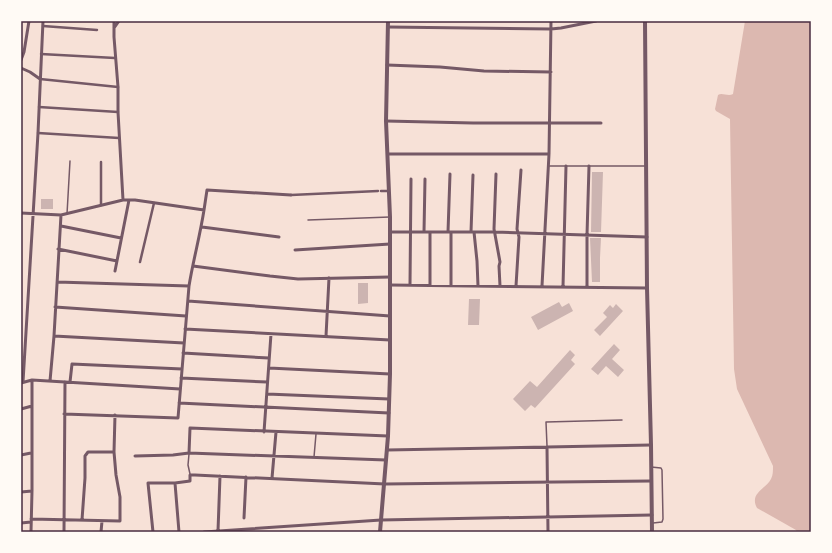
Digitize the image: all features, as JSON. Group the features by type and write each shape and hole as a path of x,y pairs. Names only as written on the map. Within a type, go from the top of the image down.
{"street":[{"path":"21,60 24,52 29,21"},
{"path":"43,21 34,214 22,382 32,380 180,389"},
{"path":"114,21 123,200"},
{"path":"114,28 119,21"},
{"path":"380,532 385,484 390,374 390,217 386,121 388,21"},
{"path":"542,286 549,166 551,21"},
{"path":"388,27 551,29 596,21"},
{"path":"645,21 647,288 652,532"},
{"path":"43,26 97,30"},
{"path":"41,54 115,58"},
{"path":"387,65 484,71 550,72"},
{"path":"21,68 40,79 118,86"},
{"path":"39,107 118,112"},
{"path":"386,121 602,123"},
{"path":"38,133 120,138"},
{"path":"388,154 549,154"},
{"path":"101,162 101,205"},
{"path":"563,287 566,166"},
{"path":"588,287 587,235 589,166"},
{"path":"516,286 519,237 517,230 521,170"},
{"path":"450,174 451,285"},
{"path":"496,174 494,229 500,262 500,286"},
{"path":"473,175 472,232 477,261 478,286"},
{"path":"410,285 411,179"},
{"path":"424,179 424,232"},
{"path":"64,414 178,418 189,286 202,227 207,190 291,195 389,191"},
{"path":"21,213 61,215 123,200 135,200 204,210"},
{"path":"115,271 129,200"},
{"path":"140,262 154,203"},
{"path":"50,381 61,215"},
{"path":"61,226 121,238"},
{"path":"202,227 279,237"},
{"path":"390,232 495,232 647,237"},
{"path":"430,232 430,285"},
{"path":"295,250 390,244"},
{"path":"58,249 117,261"},
{"path":"193,266 298,279 390,277"},
{"path":"326,336 329,278"},
{"path":"57,282 189,286"},
{"path":"390,285 647,288"},
{"path":"188,301 390,316"},
{"path":"55,307 186,316"},
{"path":"185,329 390,340"},
{"path":"264,432 271,334"},
{"path":"54,336 184,343"},
{"path":"183,353 269,358"},
{"path":"70,382 72,364 182,369"},
{"path":"268,368 390,374"},
{"path":"181,378 267,382"},
{"path":"31,532 32,380"},
{"path":"64,532 65,382"},
{"path":"267,394 389,399"},
{"path":"179,403 389,414"},
{"path":"21,409 32,406"},
{"path":"21,523 31,520 120,521 120,497 114,452 115,415"},
{"path":"189,453 190,428 388,436"},
{"path":"272,478 276,432"},
{"path":"387,450 651,445"},
{"path":"547,447 548,532"},
{"path":"82,520 86,454 88,452 114,452"},
{"path":"21,455 31,453"},
{"path":"135,456 189,453 386,460"},
{"path":"153,532 148,483 175,483 190,481 190,476 199,475 385,484 651,481"},
{"path":"218,531 220,476"},
{"path":"244,518 246,477"},
{"path":"175,483 179,532"},
{"path":"21,492 32,491"},
{"path":"204,532 381,520 652,514"},
{"path":"102,521 102,532"}],"lane":[{"path":"67,214 70,161"},
{"path":"549,166 646,166"},
{"path":"308,220 390,217"},
{"path":"547,447 546,422 622,420"},
{"path":"314,457 316,434"},
{"path":"189,453 188,465 190,476"},
{"path":"651,467 659,467 662,470 663,519 662,522 652,522"}],"shaded area":[{"path":"745,21 811,21 811,532 797,532 796,530 757,508 755,499 759,492 769,483 773,474 773,466 737,389 734,369 730,119 715,109 718,95 733,94"}],"building":[{"path":"592,172 603,172 601,232 591,232"},
{"path":"41,199 53,199 53,209 41,209"},
{"path":"590,238 601,238 600,282 592,282"},
{"path":"358,283 368,283 368,303 358,304"},
{"path":"469,299 480,299 479,325 468,325"},
{"path":"559,302 562,307 569,303 573,311 538,330 531,317"},
{"path":"616,304 623,311 600,336 594,330 607,317 603,313 610,305 613,308"},
{"path":"614,344 620,350 612,359 624,370 618,377 606,366 598,375 591,369"},
{"path":"570,350 575,355 571,360 575,364 535,408 531,405 525,411 513,399 530,381 537,387"}]}
